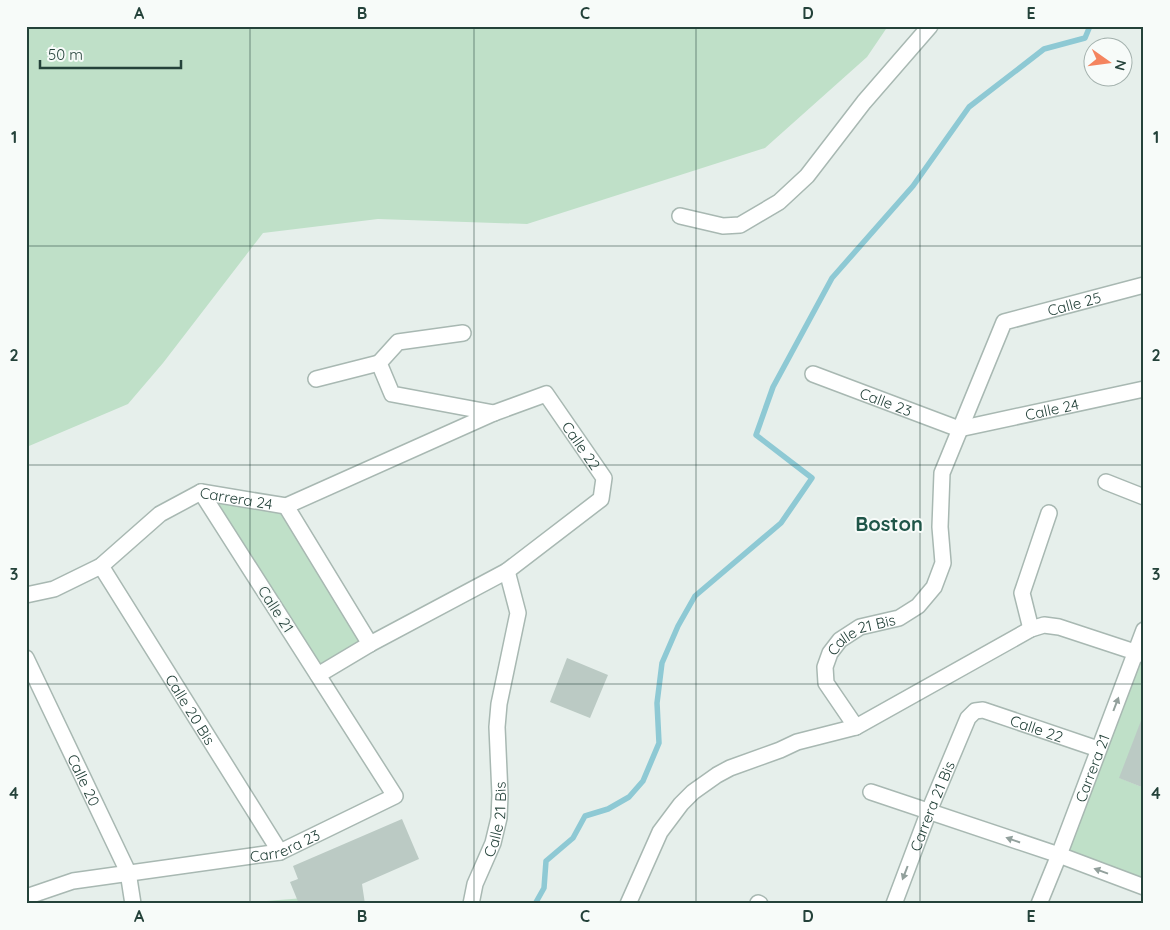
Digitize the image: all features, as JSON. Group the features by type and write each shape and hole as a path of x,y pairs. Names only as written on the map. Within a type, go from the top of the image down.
{"street":[{"path":"680,216 723,226 740,225 780,202 807,176 864,102 930,26"},
{"name":"Calle 25","path":"1004,322 1144,285"},
{"name":"Calle 21 Bis","path":"856,727 826,683 825,667 830,652 840,640 860,627 899,618 918,606 934,587 943,563 940,527 942,473 1004,322"},
{"path":"316,379 379,363 398,342 463,332"},
{"path":"379,363 392,394 494,413"},
{"name":"Calle 23","path":"813,374 959,428"},
{"name":"Calle 24","path":"959,428 1144,389"},
{"name":"Carrera 24","path":"26,595 54,589 101,566 160,514 201,492 286,506 494,413 546,394"},
{"name":"Calle 22","path":"507,571 601,499 604,478 546,394"},
{"path":"1106,482 1144,497"},
{"name":"Calle 21","path":"201,492 318,675"},
{"path":"286,506 370,644"},
{"path":"1031,629 1022,593 1050,513"},
{"name":"Calle 20 Bis","path":"101,566 280,852"},
{"path":"318,675 370,644 507,571"},
{"name":"Calle 21 Bis","path":"471,904 475,884 493,843 499,818 500,795 497,727 499,704 518,613 507,571"},
{"path":"628,904 660,832 681,804 693,792 730,768 797,742 856,727 1031,629 1044,625 1060,627 1140,654"},
{"name":"Carrera 21","path":"1039,904 1098,749 1140,654 1144,630"},
{"name":"Calle 20","path":"26,658 128,872 133,904"},
{"name":"Carrera 23","path":"26,897 73,881 280,852 396,796 318,675"},
{"name":"Calle 22","path":"975,711 983,710 1098,749"},
{"name":"Carrera 21 Bis","path":"894,904 929,811 968,718 975,711"},
{"path":"871,792 1059,855 1144,887"}],"green space":[{"path":"26,26 888,26 867,57 765,148 527,224 378,219 263,233 163,363 128,404 29,446 26,453"},
{"path":"201,492 286,506 370,644 318,675"},
{"path":"1144,655 1144,714 1120,778 1144,788 1144,887 1059,855 1135,656"},
{"path":"329,896 329,904 228,904"}],"building":[{"path":"567,658 608,675 590,718 550,702"},
{"path":"1142,718 1144,718 1144,788 1119,778"},
{"path":"402,819 419,859 362,884 365,904 299,904 290,882 298,879 293,866"}],"waterway":[{"path":"535,904 544,888 546,861 573,838 585,816 608,809 629,797 643,781 659,743 657,703 662,663 678,626 695,596 781,523 812,478 756,435 773,387 832,278 913,186 969,107 1044,49 1085,38 1090,26"}],"district":[{"name":"Boston","path":"889,523"}]}
